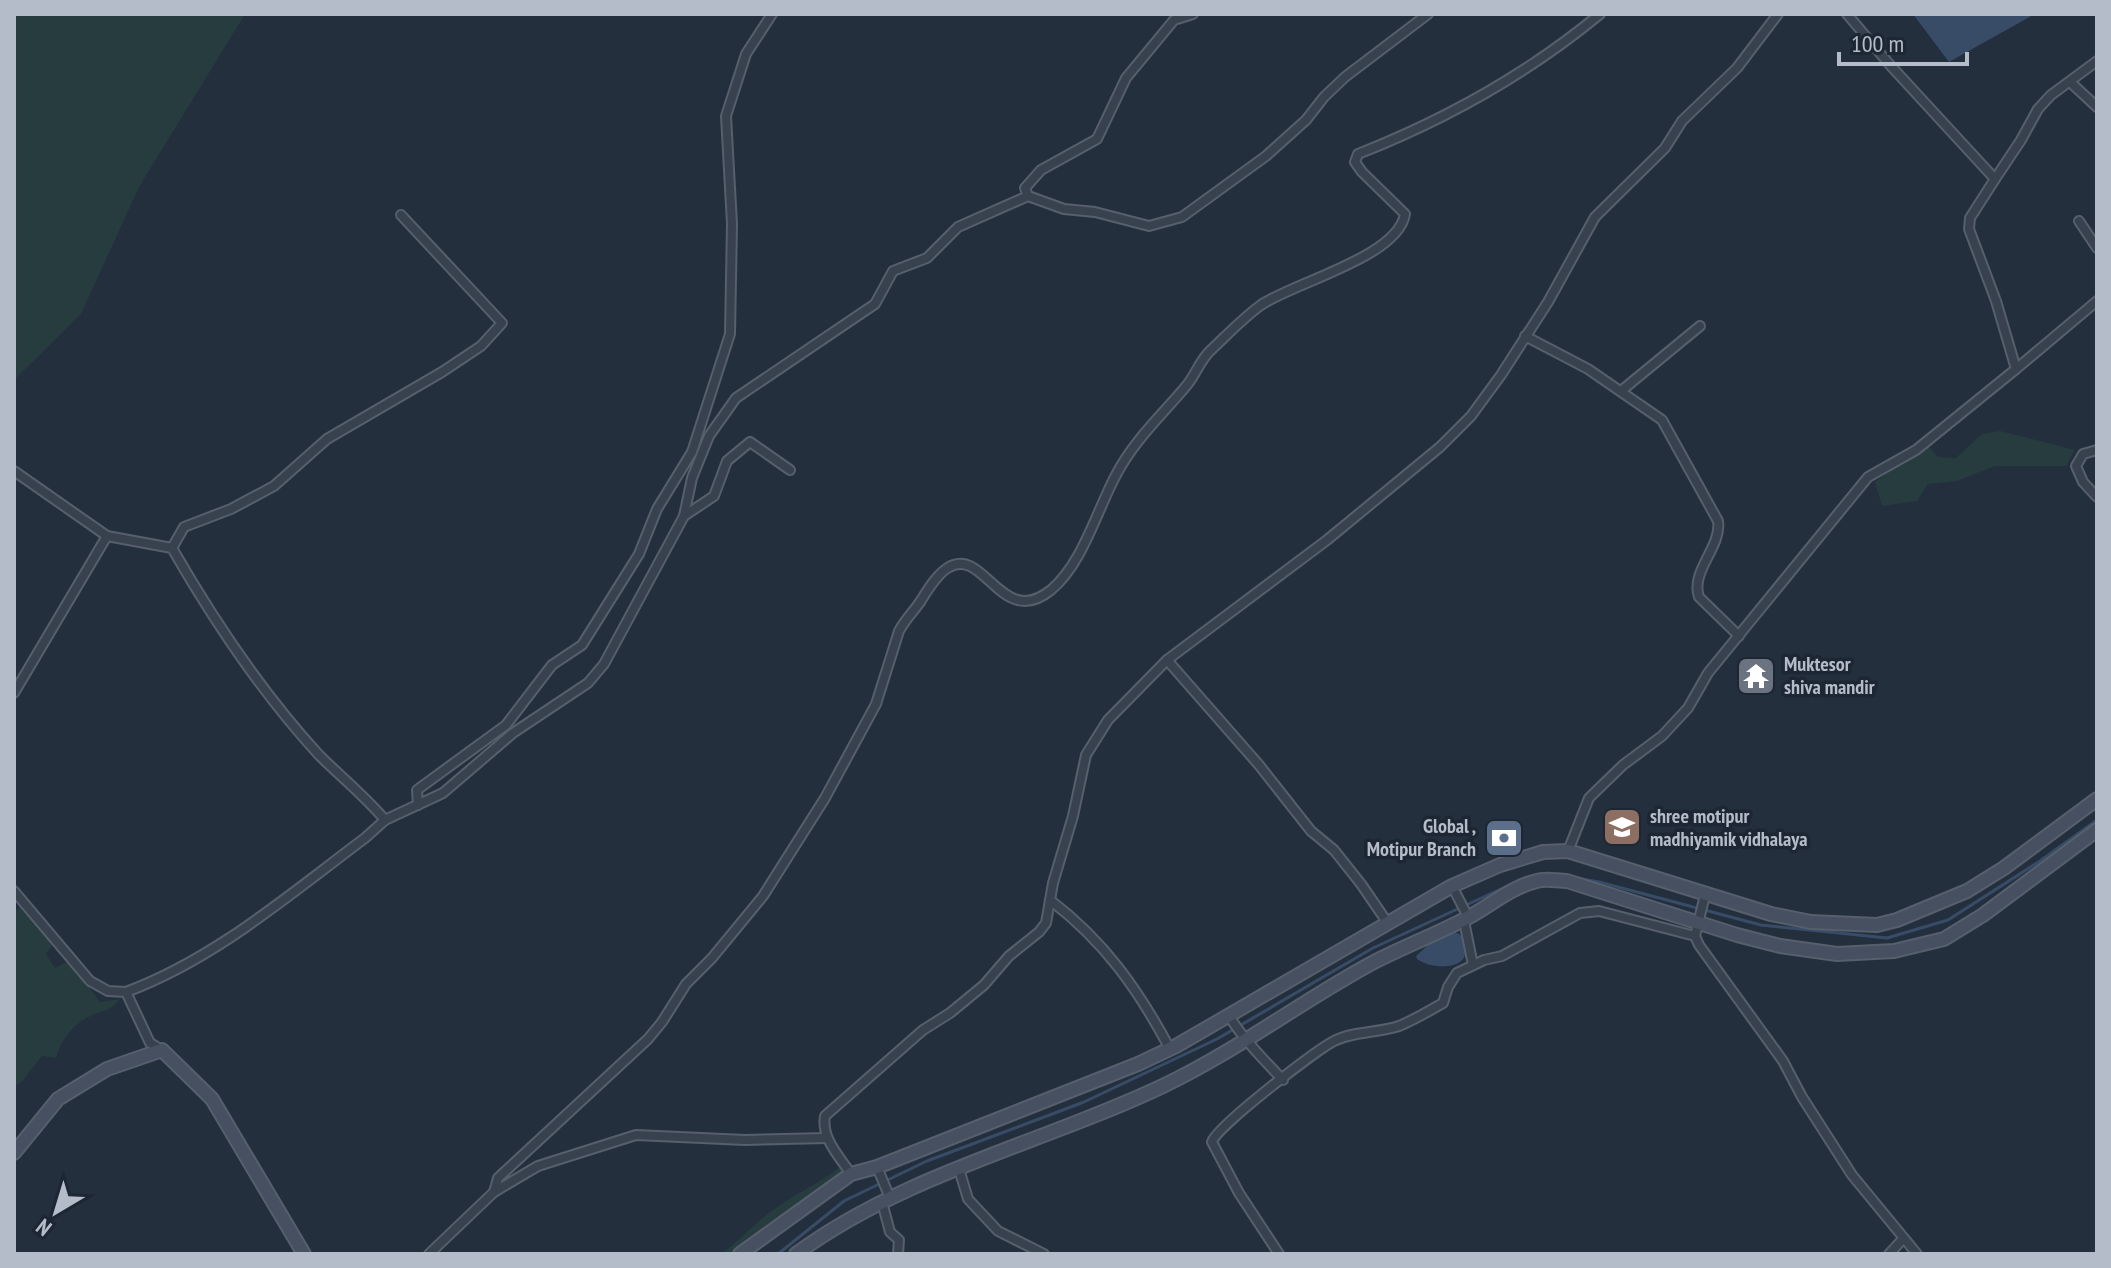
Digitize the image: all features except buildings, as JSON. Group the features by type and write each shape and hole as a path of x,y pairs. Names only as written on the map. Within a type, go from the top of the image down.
{"main road":[{"path":"740,1254 851,1174 877,1167 1170,1049 1387,922 1455,892 1500,865 1543,852 1568,851 1673,883 1704,899 1811,922 1877,925 1967,891 2004,868 2097,799"},
{"path":"796,1254 825,1233 886,1200 1164,1086 1214,1061 1334,983 1518,888 1540,880 1567,881 1780,946 1837,954 1894,951 1944,939 1983,915 2097,830"},
{"path":"14,1153 58,1099 107,1069 162,1050 212,1099 304,1254"}],"street":[{"path":"418,805 417,790 506,725 552,665 582,645 639,554 657,509 692,452 730,334 732,224 726,116 746,54 772,14"},
{"path":"1028,196 1025,188 1041,170 1097,139 1126,78 1175,17 1193,14"},
{"path":"14,891 90,981 108,991 126,992 162,979 234,935 385,820 443,793 513,733 588,683 604,664 684,516 692,478 709,436 736,398 875,304 893,271 927,258 958,227 1028,196 1064,209 1095,212 1149,226 1182,217 1245,173 1306,120 1345,77 1428,14"},
{"path":"494,1192 498,1178 648,1039 686,984 712,958 763,896 825,798 866,724 905,621 946,569 956,564 971,566 1007,598 1019,602 1037,599 1053,588 1086,540 1123,462 1188,383 1209,351 1259,306 1356,261 1379,248 1398,230 1405,214 1362,172 1355,162 1358,154 1468,105 1545,55 1600,14"},
{"path":"851,1174 827,1138 823,1127 825,1116 923,1030 984,985 1009,956 1046,923 1086,755 1108,720 1167,660 1279,578 1440,447 1471,416 1573,260 1595,217 1665,148 1682,121 1737,68 1778,14"},
{"path":"1847,14 1995,179"},
{"path":"2016,369 1996,301 1969,229 1970,218 2038,109 2051,95 2097,61"},
{"path":"2070,82 2097,107"},
{"path":"172,548 184,527 231,509 274,486 327,439 442,372 481,346 502,323 401,215"},
{"path":"2079,221 2097,248"},
{"path":"1568,851 1589,798 1623,765 1662,736 1688,708 1708,673 1868,477 1916,450 2097,301"},
{"path":"1621,391 1700,326"},
{"path":"1525,336 1569,359 1662,420 1718,521 1718,535 1696,590 1709,609 1739,636"},
{"path":"684,516 714,496 727,461 750,442 790,470"},
{"path":"2097,450 2083,454 2076,466 2083,482 2097,497"},
{"path":"14,471 107,536 172,548 202,600 250,669 320,755 362,793 385,820"},
{"path":"14,693 107,536"},
{"path":"1167,660 1265,772 1311,831 1334,850 1387,922"},
{"path":"1455,892 1466,916 1465,926 1473,965"},
{"path":"1695,936 1704,899"},
{"path":"1050,900 1095,938 1121,967 1170,1049"},
{"path":"1279,1254 1239,1193 1212,1142 1223,1126 1335,1041 1377,1029 1397,1027 1443,1003 1457,973 1484,960 1502,956 1580,913 1599,911 1695,936 1783,1061 1852,1175 1902,1240 1917,1254"},
{"path":"126,992 150,1043 162,1050"},
{"path":"1229,1016 1244,1040 1255,1046 1283,1080"},
{"path":"429,1254 494,1192 538,1166 636,1135 745,1140 827,1138"},
{"path":"877,1167 890,1232 899,1240 898,1254"},
{"path":"959,1169 968,1199 998,1231 1044,1254"},
{"path":"1889,1254 1902,1240"}],"green space":[{"path":"14,14 245,14 139,187 81,314 14,380"},
{"path":"2000,431 2075,450 2066,466 1995,466 1957,481 1928,484 1917,501 1882,506 1875,482 1927,444 1938,457 1956,458 1982,434"},
{"path":"21,906 54,943 46,954 55,968 69,961 100,1002 120,999 111,1008 80,1022 65,1038 56,1058 42,1056 14,1087 14,912"},
{"path":"840,1167 844,1177 769,1223 735,1254 722,1254 769,1213"}],"water":[{"path":"1913,14 2035,14 1949,62"},
{"path":"1455,932 1462,937 1465,946 1462,960 1440,966 1417,959 1416,956 1436,938"}],"waterway":[{"path":"1576,878 1761,925 1887,938 1948,920 2097,820"},
{"path":"778,1254 844,1201 927,1161 1084,1102 1217,1039 1373,948 1514,883"}],"place":[{"name":"Muktesor shiva mandir","path":"1756,676"},
{"name":"shree motipur madhiyamik vidhalaya","path":"1622,827"},
{"name":"Global , Motipur Branch","path":"1504,838"}]}
